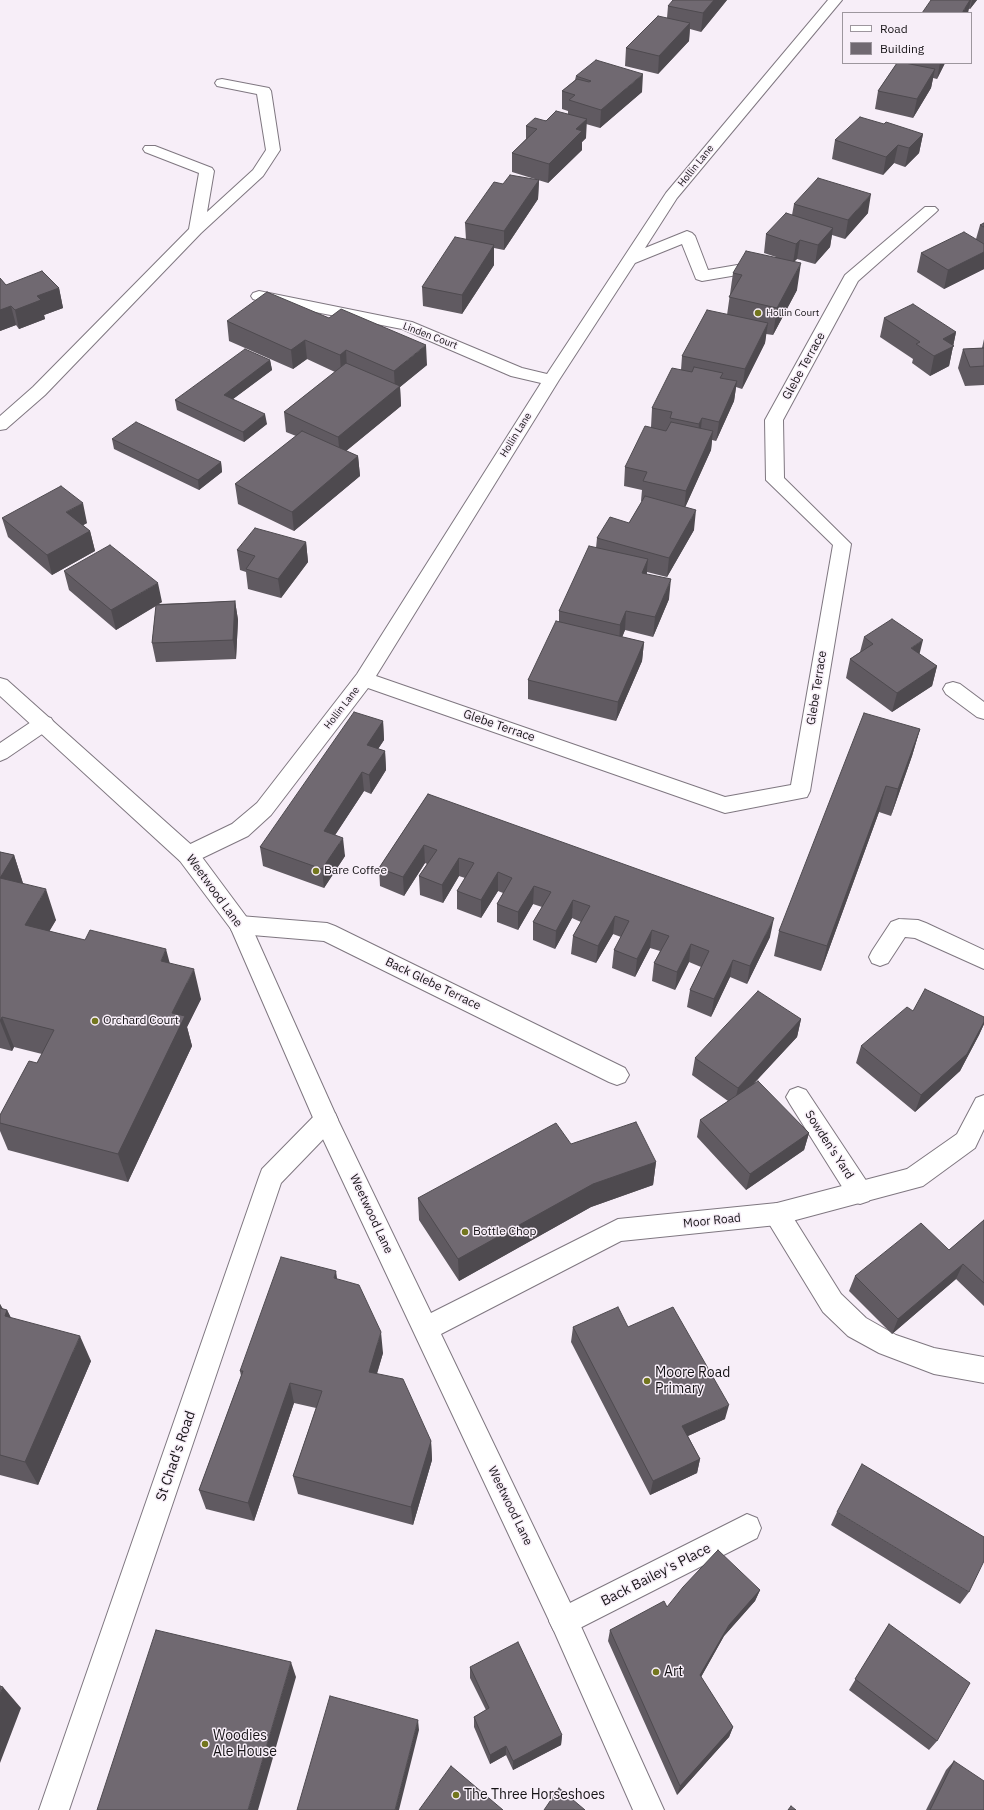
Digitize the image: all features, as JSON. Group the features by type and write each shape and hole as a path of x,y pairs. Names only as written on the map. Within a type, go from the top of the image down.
{"street":[{"name":"Hollin Lane","path":"188,855 240,830 264,809 364,679 551,380 672,196 793,48 835,0"},
{"path":"0,425 39,391 196,230 258,173 273,150 264,91 222,83"},
{"path":"150,149 207,171 196,230"},
{"name":"Glebe Terrace","path":"364,679 726,805 800,791 842,544 775,480 774,420 851,278 930,210"},
{"path":"630,260 687,236 702,276 749,268"},
{"name":"Linden Court","path":"259,296 406,325 517,372 551,380"},
{"name":"Weetwood Lane","path":"0,685 44,723 188,855 240,925 326,1120 564,1621 649,1810"},
{"path":"953,689 984,712"},
{"path":"0,753 44,723"},
{"name":"Back Glebe Terrace","path":"240,925 327,932 617,1075"},
{"path":"880,957 899,928 918,929 984,960"},
{"name":"Sowden's Yard","path":"798,1097 860,1193"},
{"name":"Moor Road","path":"426,1330 618,1230 777,1214 914,1178 966,1141 984,1105"},
{"name":"St Chad's Road","path":"54,1810 271,1178 326,1120"},
{"path":"777,1214 832,1303 857,1327 888,1344 934,1361 984,1370"},
{"name":"Back Bailey's Place","path":"564,1621 747,1528"}],"building":[{"path":"673,0 714,0 703,13 668,6"},
{"path":"931,0 970,0 963,12 923,12"},
{"path":"658,16 690,23 659,56 626,48"},
{"path":"596,60 643,74 601,110 569,100 575,95 562,91 577,79 589,82 591,81 576,76"},
{"path":"896,64 910,64 935,69 917,99 878,91"},
{"path":"556,111 587,119 576,129 582,131 549,164 512,153 537,129 526,126 535,118 546,121"},
{"path":"860,117 884,124 886,122 923,134 909,148 898,145 886,157 835,140"},
{"path":"510,175 539,180 504,231 465,223 494,182 503,184"},
{"path":"818,178 871,194 848,220 794,204"},
{"path":"786,213 833,228 818,245 800,240 796,244 766,234"},
{"path":"964,232 984,244 984,252 948,270 921,253"},
{"path":"455,237 494,245 462,295 422,287"},
{"path":"746,251 801,263 777,308 729,297 742,275 733,273"},
{"path":"42,271 59,288 37,296 41,300 15,310 11,306 0,310 0,278 6,285"},
{"path":"267,292 329,318 341,309 426,345 394,371 346,350 340,355 305,340 291,350 227,321"},
{"path":"913,304 956,332 943,339 954,346 934,356 916,344 920,342 884,318"},
{"path":"707,310 768,323 745,369 682,356"},
{"path":"984,348 984,366 970,367 963,349"},
{"path":"245,349 270,360 224,395 265,414 243,432 175,400"},
{"path":"346,363 400,386 338,437 284,412"},
{"path":"694,367 723,373 720,378 737,381 719,422 702,418 699,424 670,418 672,412 652,408 672,368 692,372"},
{"path":"136,422 221,462 198,480 112,439"},
{"path":"671,422 713,431 686,491 643,481 647,472 625,467 645,426 666,431"},
{"path":"302,431 358,456 292,512 235,484"},
{"path":"61,486 83,503 66,512 90,531 47,555 2,518"},
{"path":"645,496 696,510 669,558 597,538 610,517 629,523"},
{"path":"255,528 306,542 278,579 246,569 255,556 237,550"},
{"path":"110,545 158,583 111,610 64,571"},
{"path":"589,546 648,559 642,573 671,579 655,617 626,611 620,625 559,611"},
{"path":"235,601 233,640 152,643 156,605"},
{"path":"892,619 923,640 911,648 937,666 897,693 850,659 873,644 864,637"},
{"path":"556,621 644,642 618,702 528,680"},
{"path":"354,712 383,721 367,745 385,751 369,775 362,772 324,831 343,838 322,869 260,847"},
{"path":"864,713 920,729 898,789 886,786 827,946 779,931"},
{"path":"428,794 774,918 750,966 733,960 714,999 690,990 709,951 691,944 677,972 654,963 669,936 652,930 637,959 614,950 629,921 615,916 598,946 573,936 590,906 573,900 556,931 533,922 551,892 534,886 518,912 497,904 512,878 498,872 481,900 457,891 474,863 459,858 442,885 419,876 437,850 424,845 403,877 379,868"},
{"path":"0,852 14,855 0,878"},
{"name":"Orchard Court","path":"0,878 46,889 25,925 85,940 90,930 166,949 161,961 194,969 172,1013 185,1016 118,1154 0,1123 0,1115 29,1061 37,1063 54,1030 2,1017 0,1021"},
{"path":"925,989 984,1017 984,1022 967,1054 921,1095 861,1046 907,1007 913,1011"},
{"path":"758,991 801,1019 738,1088 695,1058"},
{"path":"758,1081 809,1133 750,1174 700,1120"},
{"path":"636,1122 656,1162 593,1184 458,1259 418,1198 556,1123 571,1144"},
{"path":"984,1220 984,1283 963,1264 898,1319 855,1276 921,1223 949,1250"},
{"path":"281,1257 336,1271 334,1278 359,1285 381,1332 369,1372 403,1379 431,1441 411,1507 293,1476 322,1391 290,1383 248,1503 199,1490 243,1371 240,1371"},
{"name":"Moore Road Primary","path":"618,1307 628,1327 673,1307 729,1405 682,1426 700,1459 653,1481 573,1327"},
{"path":"0,1308 7,1310 5,1316 80,1336 25,1462 0,1455"},
{"path":"862,1464 984,1537 984,1561 969,1592 837,1512"},
{"path":"718,1550 760,1590 729,1625 700,1675 733,1727 680,1786 610,1630 664,1601 667,1607 683,1587"},
{"path":"889,1624 970,1683 937,1741 855,1679"},
{"name":"Woodies Ale House","path":"156,1630 291,1662 248,1810 97,1810"},
{"path":"518,1642 562,1735 513,1761 506,1746 490,1755 474,1717 489,1708 470,1667"},
{"path":"0,1686 3,1687 0,1694"},
{"path":"330,1696 418,1720 395,1810 297,1810"},
{"path":"954,1761 984,1781 984,1810 930,1810"},
{"path":"451,1766 503,1810 419,1810"},
{"path":"559,1788 585,1810 544,1810"},
{"path":"791,1806 796,1810 788,1810"}],"place":[{"name":"Hollin Court","path":"758,313"},
{"name":"Bare Coffee","path":"316,871"},
{"name":"Orchard Court","path":"95,1021"},
{"name":"Bottle Chop","path":"465,1232"},
{"name":"Moore Road Primary","path":"647,1381"},
{"name":"Art","path":"656,1672"},
{"name":"Woodies Ale House","path":"205,1744"},
{"name":"The Three Horseshoes","path":"456,1795"}]}
